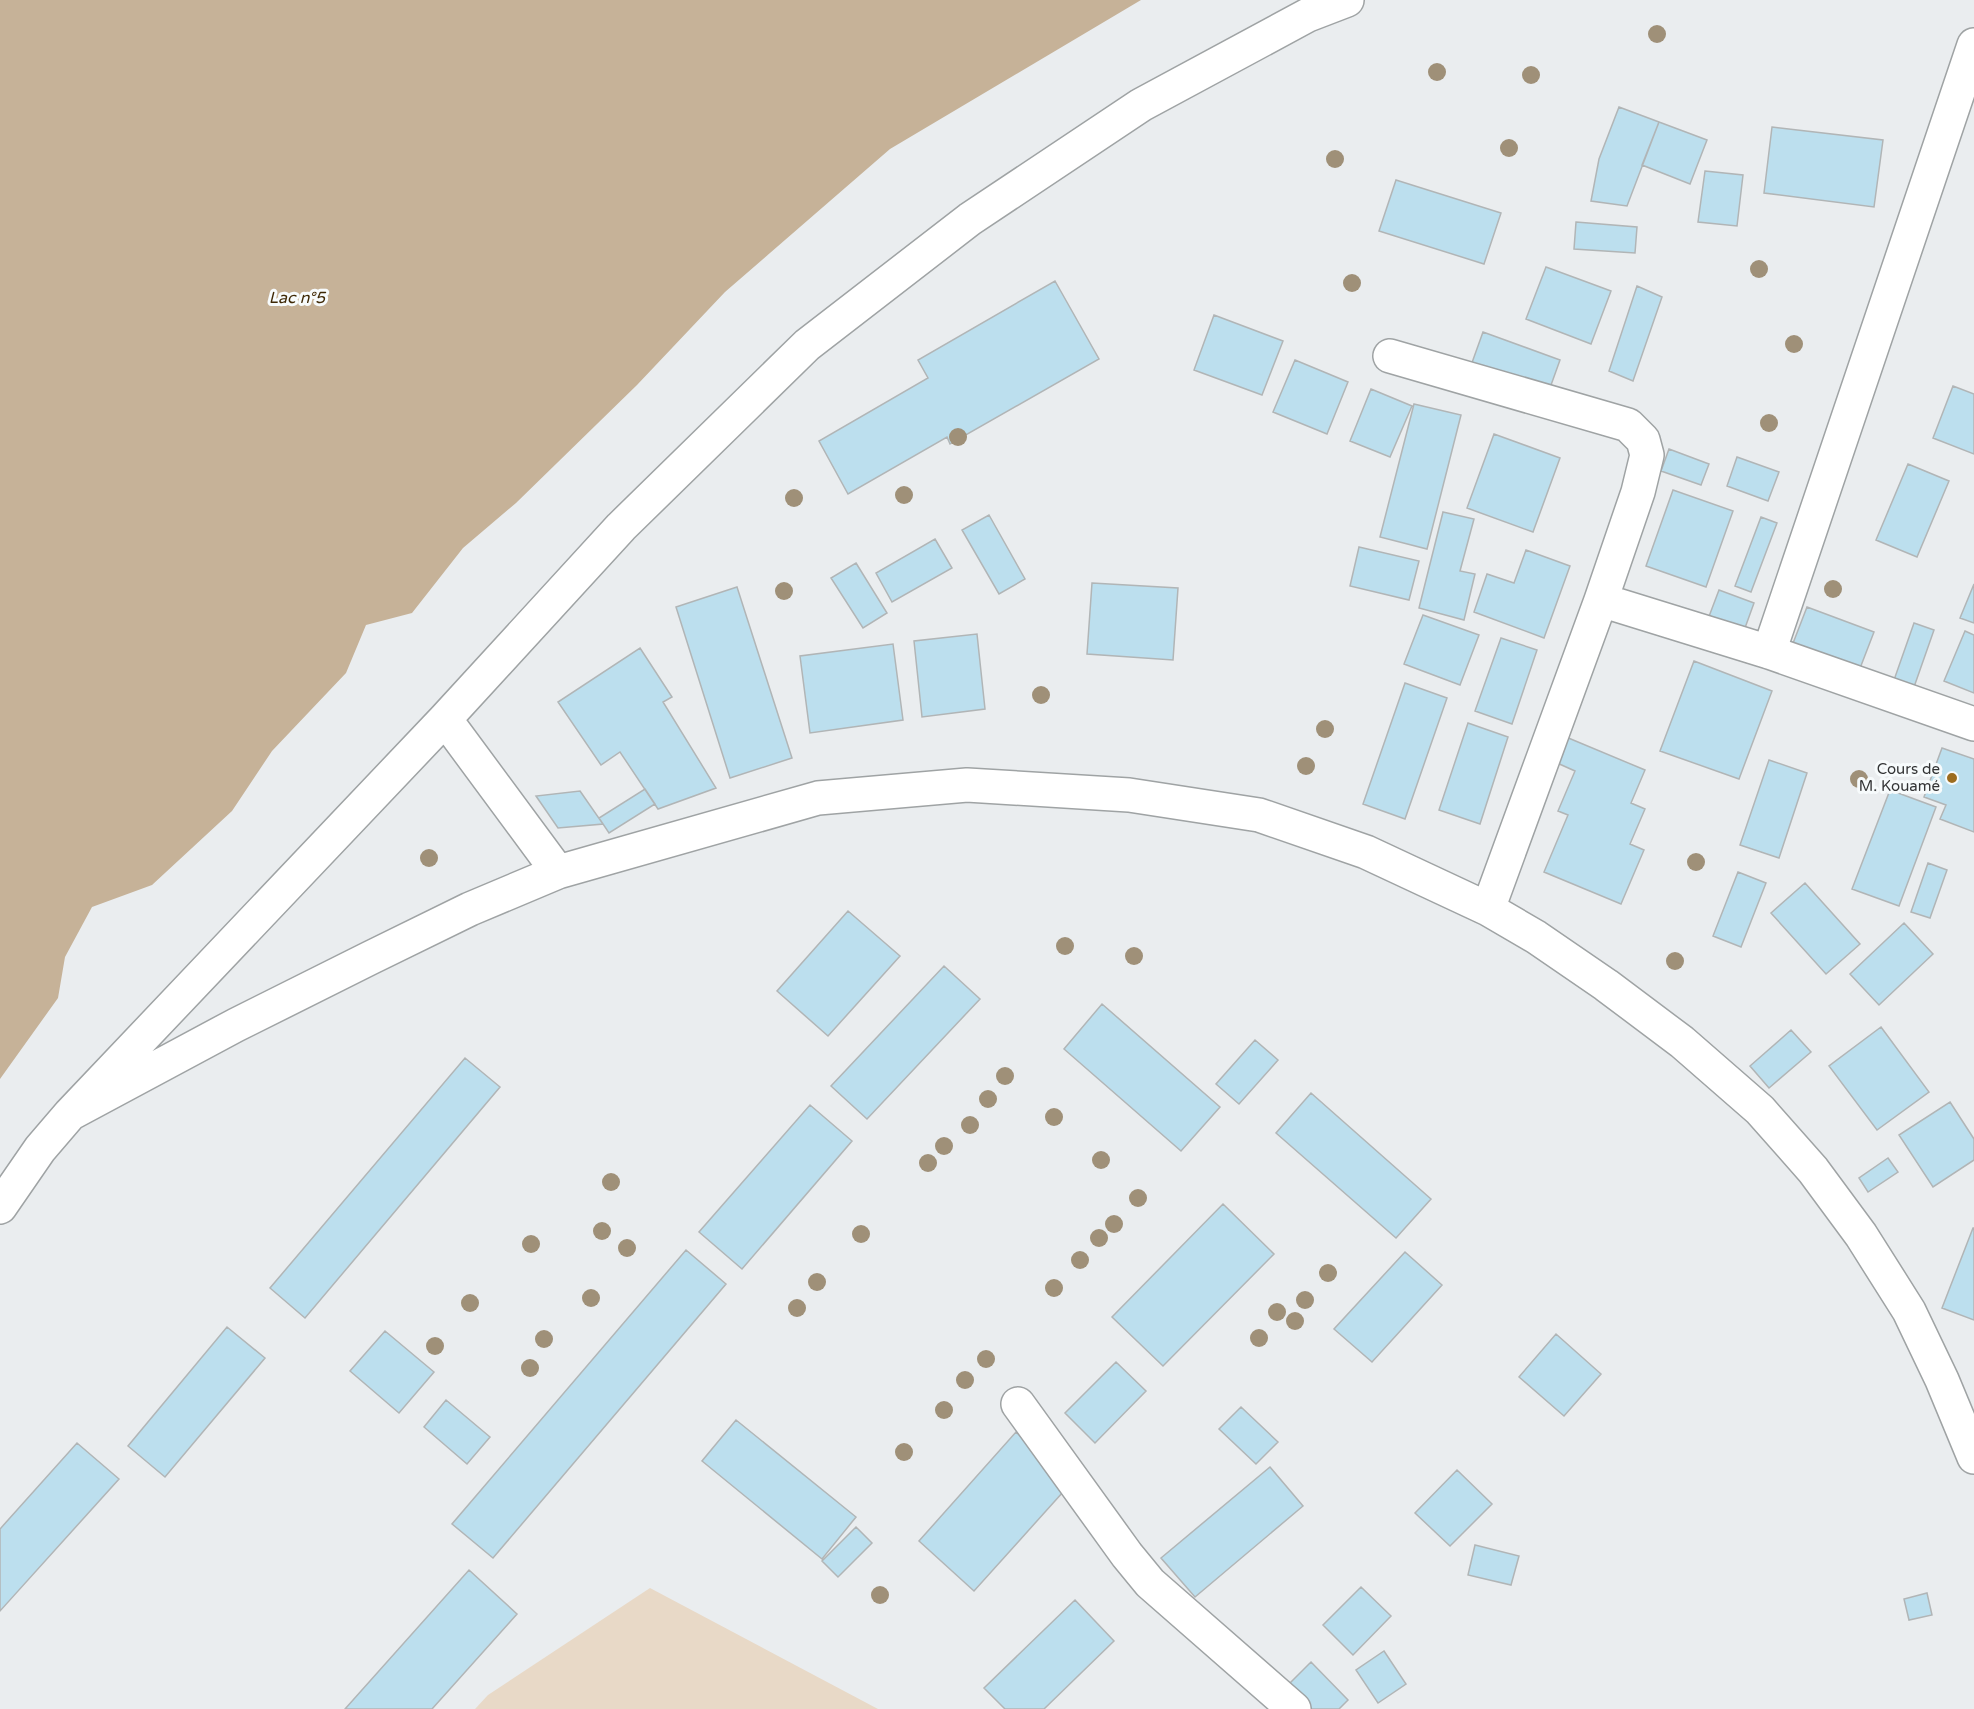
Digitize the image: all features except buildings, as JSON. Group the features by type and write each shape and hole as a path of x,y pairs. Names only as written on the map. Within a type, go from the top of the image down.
{"street":[{"path":"0,1207 40,1149 70,1113 445,719 621,527 807,345 970,219 1141,105 1308,15 1347,0"},
{"path":"1769,652 1974,45"},
{"path":"1390,356 1628,425 1643,440 1647,455 1638,492 1601,600 1488,909"},
{"path":"1601,600 1769,652 1974,724"},
{"path":"445,719 558,872"},
{"path":"70,1113 236,1025 470,909 558,872 818,798 967,784 1129,795 1259,815 1366,852 1488,909 1536,937 1606,985 1682,1042 1760,1110 1813,1170 1861,1235 1909,1311 1942,1380 1974,1457"},
{"path":"1018,1404 1127,1555 1150,1582 1294,1709"}],"shaded area":[{"path":"650,1588 878,1709 475,1709 488,1695"}],"water":[{"name":"Lac n°5","path":"0,0 1141,0 890,149 725,292 637,385 516,503 463,548 412,613 366,625 346,673 272,751 232,811 152,885 92,907 65,957 58,998 0,1079"}],"place":[{"name":"Cours de M. Kouamé","path":"1952,778"}]}
